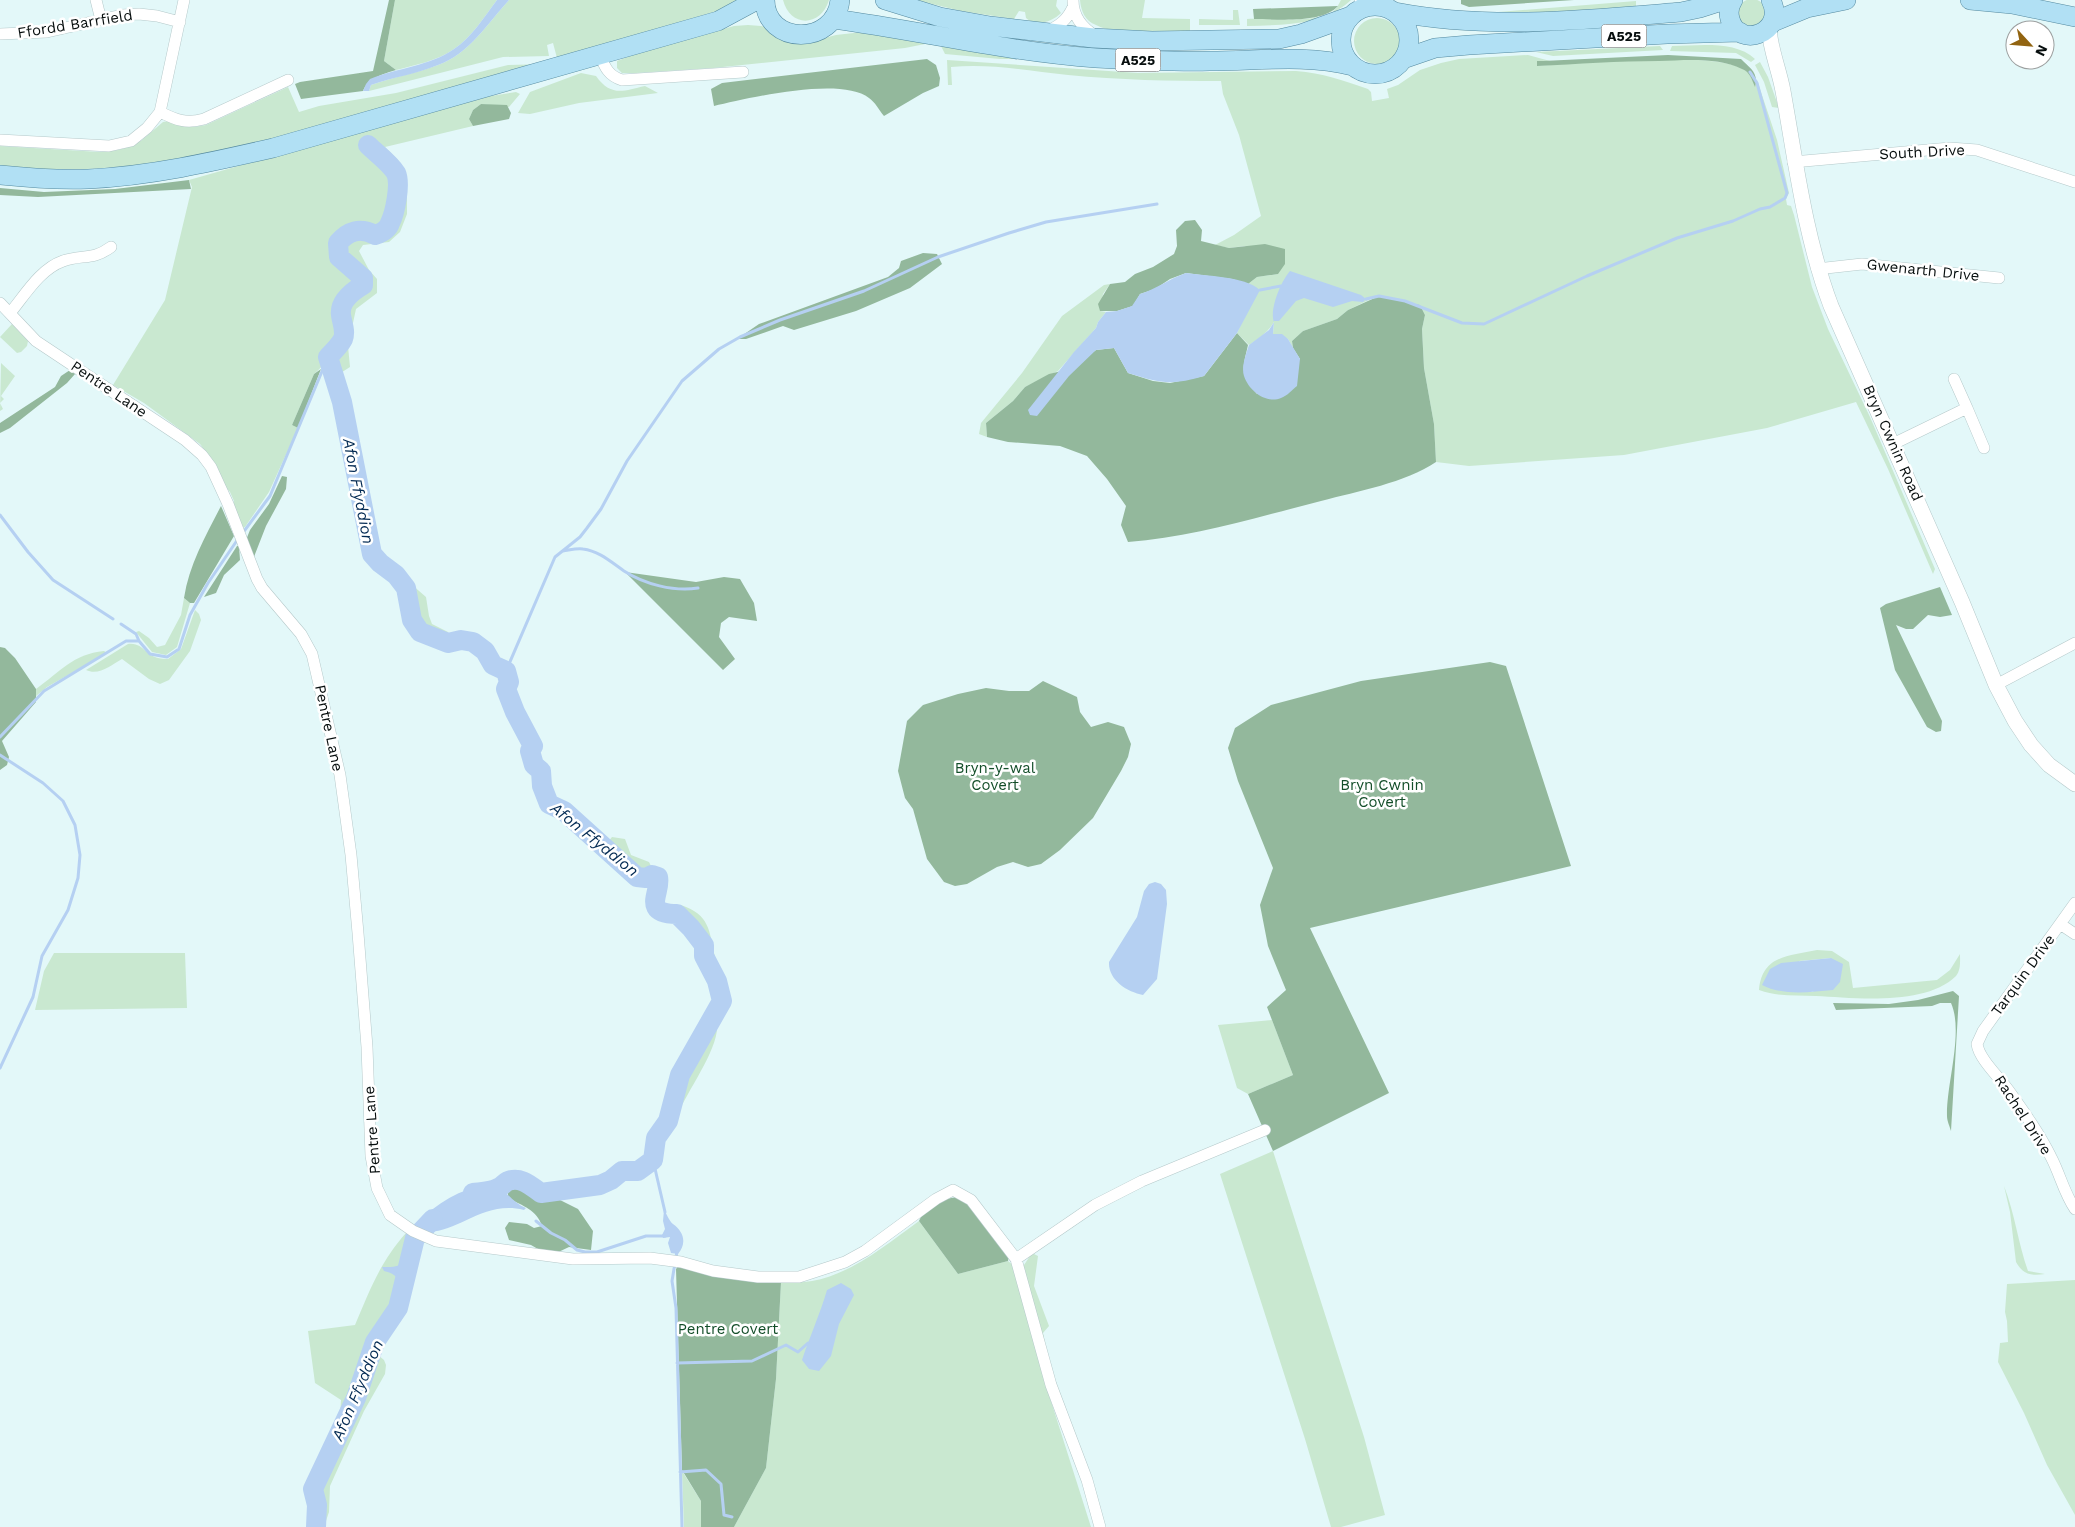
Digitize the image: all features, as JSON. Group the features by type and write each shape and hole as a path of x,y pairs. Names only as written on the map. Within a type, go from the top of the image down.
{"main road":[{"path":"718,21 757,0"},
{"path":"0,176 88,179 140,174 199,165 273,148 767,8 784,31 795,35 808,35 824,29 834,20 840,0"},
{"name":"A525","path":"885,0 940,17 1044,33 1152,41 1279,39 1301,34 1368,6 1391,7 1433,19 1509,23 1680,12 1725,0"},
{"path":"1733,0 1729,9 1729,16 1735,28 1743,34 1759,34 1771,25 1807,8 1845,0 1855,0"},
{"path":"1771,0 1774,8 1771,25"},
{"path":"1970,0 2012,4 2075,16"},
{"path":"1391,7 1406,25 1409,36 1408,48 1403,59"},
{"path":"1353,66 1346,57 1342,46 1342,29 1357,9"},
{"name":"A525","path":"834,20 895,28 990,46 1095,58 1211,61 1309,58 1330,60 1353,66 1364,72 1376,74 1395,68 1403,59 1435,48 1469,44 1648,34 1743,34"}],"street":[{"path":"96,0 101,20"},
{"path":"0,140 109,146 131,140 147,128 160,112 184,0"},
{"path":"1044,33 1061,24 1069,16 1073,4"},
{"path":"1073,4 1077,19 1086,30 1100,38"},
{"name":"Ffordd Barrfield","path":"0,34 47,32 139,14 180,22"},
{"name":"Bryn Cwnin Road","path":"1771,25 1769,40 1778,71 1793,162 1817,269 1831,306 1893,444 1996,685 2014,722 2049,766 2075,784"},
{"name":"Bryn Cwnin Road","path":"1743,34 1764,51 1778,71"},
{"path":"600,55 606,70 622,80 743,72"},
{"path":"160,112 184,122 204,119 282,78"},
{"name":"South Drive","path":"1793,162 1950,148 1977,150 2075,182"},
{"path":"10,313 42,274 53,266 63,261 101,254 111,247"},
{"name":"Gwenarth Drive","path":"1817,269 1862,264 1999,278"},
{"name":"Pentre Lane","path":"0,303 36,341 185,440 202,455 225,496 250,566 262,588 301,634 312,654 340,775 351,855 367,1047 374,1173 383,1202 390,1214 413,1231 436,1242 573,1259 650,1258 675,1261 713,1271 758,1277 799,1276 845,1262 865,1251 936,1198 953,1190 971,1200 1016,1259"},
{"path":"1954,379 1984,448"},
{"path":"1893,444 1967,408"},
{"path":"1996,685 2075,643"},
{"name":"Tarquin Drive","path":"1975,1054 1983,1031 2075,903"},
{"path":"2060,924 2075,934"},
{"name":"Rachel Drive","path":"1975,1054 2031,1122 2051,1157 2068,1199 2075,1209"},
{"path":"1100,1527 1087,1480 1051,1385 1016,1259 1095,1205 1142,1181 1265,1130"}],"green space":[{"path":"1752,-1 1762,3 1766,13 1762,23 1752,27 1742,23 1738,13 1742,3"},
{"path":"389,0 395,0 384,61 396,70 372,80 363,91 301,99 295,84 300,82 373,71"},
{"path":"395,0 497,0 472,33 454,49 433,60 396,70 384,61"},
{"path":"509,0 741,0 724,9 557,58 553,43 547,45 549,56 503,57 369,91 371,85 449,60 469,46"},
{"path":"783,0 829,0 825,9 819,15 806,21 792,16"},
{"path":"916,0 1057,0 1056,6 1061,13 1049,21 1039,23 1026,18 1025,12 1019,11 1014,19 961,11"},
{"path":"1080,0 1145,0 1142,18 1190,19 1190,34 1155,34 1105,29 1086,18 1081,8"},
{"path":"1341,0 1351,0 1340,9 1328,15 1315,19 1288,24 1247,26 1247,19 1302,19 1323,16 1333,12"},
{"path":"1461,0 1574,0 1469,7 1461,4"},
{"path":"1636,1 1636,10 1474,14"},
{"path":"1338,6 1331,12 1321,16 1286,20 1254,19 1253,9"},
{"path":"1233,10 1238,10 1240,25 1199,25 1199,19 1233,20"},
{"path":"1377,18 1390,22 1396,28 1400,41 1396,54 1390,60 1377,64 1364,60 1358,54 1354,41 1358,28 1364,22"},
{"path":"734,26 761,26 813,41 836,35 871,31 1018,59 945,54 941,46 925,44 905,48 713,68 622,73 617,68 617,61 638,53"},
{"path":"1715,45 1737,49 1755,59 1751,62 1736,53 1670,51 1672,46"},
{"path":"1660,46 1663,50 1553,56 1536,52"},
{"path":"1528,55 1550,61 1537,61 1537,66 1676,59 1705,61 1729,64 1745,70 1755,86 1757,80 1777,140 1789,193 1786,199 1787,205 1791,206 1794,215 1812,287 1828,329 1870,417 1935,569 1933,574 1888,469 1856,402 1767,428 1624,455 1469,466 1436,462 1434,424 1424,368 1422,329 1425,315 1420,305 1379,295 1348,310 1337,319 1303,331 1292,341 1293,348 1288,339 1273,334 1274,322 1263,335 1249,345 1237,333 1246,314 1248,284 1257,277 1278,274 1245,246 1229,248 1215,245 1234,235 1261,216 1239,135 1223,94 1221,81 1106,78 966,66 951,67 952,85 948,85 947,60 1138,73 1296,71 1324,75 1368,89 1371,92 1372,101 1389,98 1387,89 1398,85 1420,70 1441,63 1459,59"},
{"path":"1668,55 1741,59 1755,74 1755,87 1745,70 1733,65 1712,61 1691,60 1537,66 1537,61"},
{"path":"927,59 936,65 940,78 939,86 923,93 884,116 869,98 856,92 838,89 817,89 771,94 714,106 711,89 722,83"},
{"path":"1760,62 1768,77 1779,108 1772,107 1764,82 1755,65"},
{"path":"547,64 324,127 187,158 94,169 0,166 0,146 100,152 118,150 132,146 142,140 163,122 169,121 194,127 206,125 288,87 299,112 319,106 396,93 508,65"},
{"path":"581,73 596,76 612,90 624,91 645,86 658,93 579,103 530,114 518,113 530,92"},
{"path":"516,92 520,94 509,107 481,104 473,110 469,119 473,126 385,147 398,160 407,176 407,214 400,232 389,242 363,245 359,251 369,270 377,279 377,293 356,309 348,346 350,367 336,376 332,360 346,338 345,310 351,298 365,286 361,274 345,257 340,244 353,233 378,237 385,232 398,212 401,195 398,172 377,145 364,146 392,173 396,188 394,203 380,231 353,228 341,233 335,243 337,257 361,279 362,284 345,296 340,306 342,328 336,346 327,360 314,374 292,425 298,428 269,492 245,527 240,529 233,507 234,501 230,492 223,484 211,458 200,444 144,403 113,385 165,300 192,187 189,180 478,98"},
{"path":"481,104 507,105 511,113 509,119 473,126 469,119 473,110"},
{"path":"189,180 191,189 38,197 0,195 0,188 44,192 115,189"},
{"path":"1195,220 1202,230 1201,241 1229,248 1265,244 1285,249 1285,264 1278,274 1257,277 1248,284 1232,279 1186,273 1170,279 1155,289 1140,294 1133,306 1117,311 1100,311 1098,304 1110,284 1125,282 1135,274 1153,267 1174,254 1177,246 1176,230 1185,221"},
{"path":"923,253 937,254 942,264 910,288 856,311 794,330 783,326 746,339 737,339 759,324 888,277 899,268 901,261"},
{"path":"1110,284 1103,294 1100,311 1106,312 1096,328 1058,371 1025,387 1013,401 986,423 987,437 979,434 981,423 1022,373 1062,316 1104,285"},
{"path":"1379,296 1420,305 1425,315 1422,329 1424,368 1434,424 1436,462 1410,476 1365,490 1225,526 1177,536 1128,542 1121,525 1126,506 1107,479 1087,456 1060,446 1008,442 987,437 986,423 1013,401 1025,387 1049,374 1070,369 1096,350 1114,348 1128,373 1153,381 1170,383 1204,376 1237,333 1248,345 1244,361 1244,371 1245,376 1257,394 1300,359 1293,348 1292,341 1303,331 1337,319 1348,310"},
{"path":"12,324 28,341 27,346 17,353 0,337"},
{"path":"1,363 15,376 1,396 4,399 0,403"},
{"path":"321,369 298,428 292,425 314,374"},
{"path":"70,370 75,374 67,383 10,428 0,433 0,423 55,387 61,376"},
{"path":"282,476 287,477 286,489 266,526 252,562 246,540 250,530 269,504"},
{"path":"221,506 234,536 194,603 190,603 184,598 186,586 199,550"},
{"path":"237,546 239,546 240,560 224,575 216,593 204,597"},
{"path":"625,572 696,582 724,577 740,579 754,603 757,621 729,617 721,623 719,637 735,659 723,670"},
{"path":"411,584 426,597 432,624 448,632 447,640 426,633 417,623 408,589"},
{"path":"1940,587 1952,615 1940,617 1928,615 1913,629 1906,629 1896,625 1942,721 1941,731 1936,732 1927,727 1895,670 1880,608 1886,604"},
{"path":"184,598 190,603 177,647 166,655 152,652 136,632 139,631 149,638 157,647 165,645 181,615"},
{"path":"195,610 201,620 190,651 169,680 160,684 149,679 122,659 100,671 86,670 128,644 138,646 154,657 168,659 181,649"},
{"path":"0,647 5,648 15,658 36,689 36,702 2,741 9,757 7,765 0,770"},
{"path":"104,651 107,653 47,687 36,696 36,689 67,665 84,656"},
{"name":"Bryn Cwnin Covert","path":"1490,662 1506,666 1571,866 1310,928 1389,1093 1273,1151 1248,1094 1293,1075 1267,1007 1286,990 1268,946 1260,905 1273,868 1238,781 1228,748 1235,728 1271,705 1361,681"},
{"name":"Bryn-y-wal Covert","path":"1043,681 1077,697 1080,712 1091,727 1108,722 1124,727 1131,744 1128,757 1093,818 1060,850 1041,864 1028,867 1013,862 997,867 967,884 955,886 944,882 927,859 913,809 905,798 898,771 907,721 923,705 958,694 986,688 1029,691"},
{"path":"612,837 625,839 631,855 649,862 653,870 643,875 637,872 609,848 608,842"},
{"path":"681,905 698,914 707,925 715,957 675,906"},
{"path":"1817,950 1832,951 1849,962 1853,988 1937,980 1950,970 1960,954 1960,965 1956,976 1943,986 1909,996 1850,998 1780,995 1759,990 1761,978 1771,964 1787,956","holes":["1831,958 1813,992 1803,991 1799,961"]},
{"path":"54,953 185,953 187,1008 35,1010 44,971"},
{"path":"1953,991 1959,996 1951,1131 1947,1118 1947,1103 1954,1059 1956,1029 1955,1015 1951,1003 1940,1003 1932,1006 1836,1010 1833,1003 1889,1004 1918,1000"},
{"path":"1272,1020 1293,1075 1248,1094 1237,1088 1218,1025"},
{"path":"717,1023 717,1033 702,1070 677,1116 673,1115 683,1074 713,1026"},
{"path":"1273,1151 1364,1437 1385,1515 1341,1527 1331,1527 1305,1439 1220,1174"},
{"path":"514,1184 523,1184 535,1193 558,1199 578,1209 593,1231 591,1250 569,1247 550,1256 531,1245 509,1240 505,1228 509,1222 527,1224 534,1228 542,1226 533,1212 508,1198 508,1189"},
{"path":"2004,1186 2028,1271 2045,1274 2028,1274 2016,1262 2010,1212"},
{"path":"959,1197 970,1201 1009,1254 1008,1261 958,1274 919,1221 926,1211 936,1204 947,1199"},
{"path":"919,1221 958,1274 1008,1261 1014,1266 1043,1376 1091,1527 734,1527 766,1468 776,1379 781,1282 812,1281 841,1272 869,1257"},
{"path":"406,1233 417,1241 405,1314 390,1331 378,1355 384,1360 386,1365 385,1374 364,1411 330,1486 329,1512 324,1527 313,1527 315,1514 310,1488 339,1430 341,1400 315,1383 308,1331 355,1325 382,1266"},
{"path":"1032,1253 1038,1256 1034,1286 1049,1326 1043,1333 1046,1349 1024,1274 1024,1265"},
{"name":"Pentre Covert","path":"680,1264 781,1282 776,1379 766,1468 734,1527 701,1527 701,1501 682,1470 676,1269"},
{"path":"2075,1280 2075,1515 2047,1465 2024,1413 1998,1362 2000,1343 2008,1342 2005,1312 2007,1284"},
{"path":"682,1471 701,1501 701,1527 684,1527"}],"water":[{"path":"497,0 509,0 469,46 449,60 422,71 371,85 369,91 363,91 370,79 424,63 445,55 454,49 472,33"},
{"path":"1290,271 1361,295 1366,299 1363,302 1352,301 1333,307 1304,298 1296,301 1279,321 1274,322 1274,303"},
{"path":"1186,273 1235,279 1253,285 1260,290 1237,333 1204,376 1174,382 1157,381 1128,373 1114,348 1096,350 1069,376 1037,416 1030,415 1028,410 1074,352 1096,328 1106,312 1132,306 1140,294"},
{"path":"1274,322 1273,334 1282,334 1288,339 1300,359 1297,386 1281,398 1270,399 1259,395 1250,387 1244,376 1243,369 1249,345 1269,330"},
{"path":"1155,882 1161,884 1166,890 1167,904 1157,979 1143,995 1125,988 1115,980 1109,962 1137,917 1144,891 1149,884"},
{"path":"1831,958 1843,964 1840,982 1833,990 1788,992 1762,985 1770,969 1781,963"},
{"path":"489,1184 499,1188 526,1208 524,1210 509,1208 494,1210 445,1229 433,1232 421,1231 417,1224 440,1203 468,1189"},
{"path":"664,1210 670,1221 682,1234 683,1246 678,1254 671,1253 668,1243 670,1237 663,1238 662,1235 665,1229 663,1221"},
{"path":"411,1246 409,1278 398,1308 399,1280 391,1273 384,1271 382,1267 400,1265"},
{"path":"841,1283 851,1289 854,1295 839,1324 831,1356 819,1371 809,1369 802,1360 827,1290"}],"waterway":[{"path":"1366,299 1379,296 1405,301 1462,323 1484,324 1587,276 1677,238 1733,221 1760,209 1770,207 1785,198 1787,193 1757,83 1750,72"},
{"name":"Afon Ffyddion","path":"368,145 396,173 398,191 388,228 375,235 364,231 350,233 338,243 339,257 363,278 363,285 351,293 342,305 341,315 344,336 328,357 342,402 372,554 380,563 396,575 406,588 412,620 420,632 448,643 461,640 473,642 485,651 493,665 506,671 509,682 506,689 515,712 533,746 530,751 534,765 541,771 542,786 549,804 564,811 637,877 646,878 652,875 658,877 656,906 659,910 666,913 677,914 704,945 704,956 717,981 722,1001 680,1075 668,1121 656,1138 653,1160 638,1171 622,1171 611,1180 600,1185 541,1193 526,1182 513,1180 486,1192 473,1193"},
{"path":"506,671 555,557 580,537 601,509 627,461 682,381 719,349 740,337 780,320 864,291 938,257 1009,233 1046,222 1157,204"},
{"path":"1260,290 1281,286"},
{"path":"242,534 270,496 328,357"},
{"path":"0,515 28,552 53,580 113,619"},
{"path":"0,737 44,691 126,641 139,641 150,654 167,657 179,649 190,615 208,583 238,539"},
{"path":"563,551 589,550 605,557 632,576 660,586 679,589 698,588"},
{"path":"121,624 136,634 139,641"},
{"path":"0,755 43,783 63,801 75,825 80,855 78,878 68,910 42,956 33,997 0,1068"},
{"path":"653,1160 665,1212"},
{"name":"Afon Ffyddion","path":"316,1527 317,1505 313,1489 356,1398 375,1342 398,1308 415,1238 433,1219"},
{"path":"536,1221 577,1250 585,1252 597,1252 646,1236 665,1236"},
{"path":"677,1251 672,1281 676,1308 682,1527"},
{"path":"677,1363 752,1361 786,1345 798,1352 808,1343"},
{"path":"680,1472 706,1470 721,1484 724,1515 732,1517"}]}
